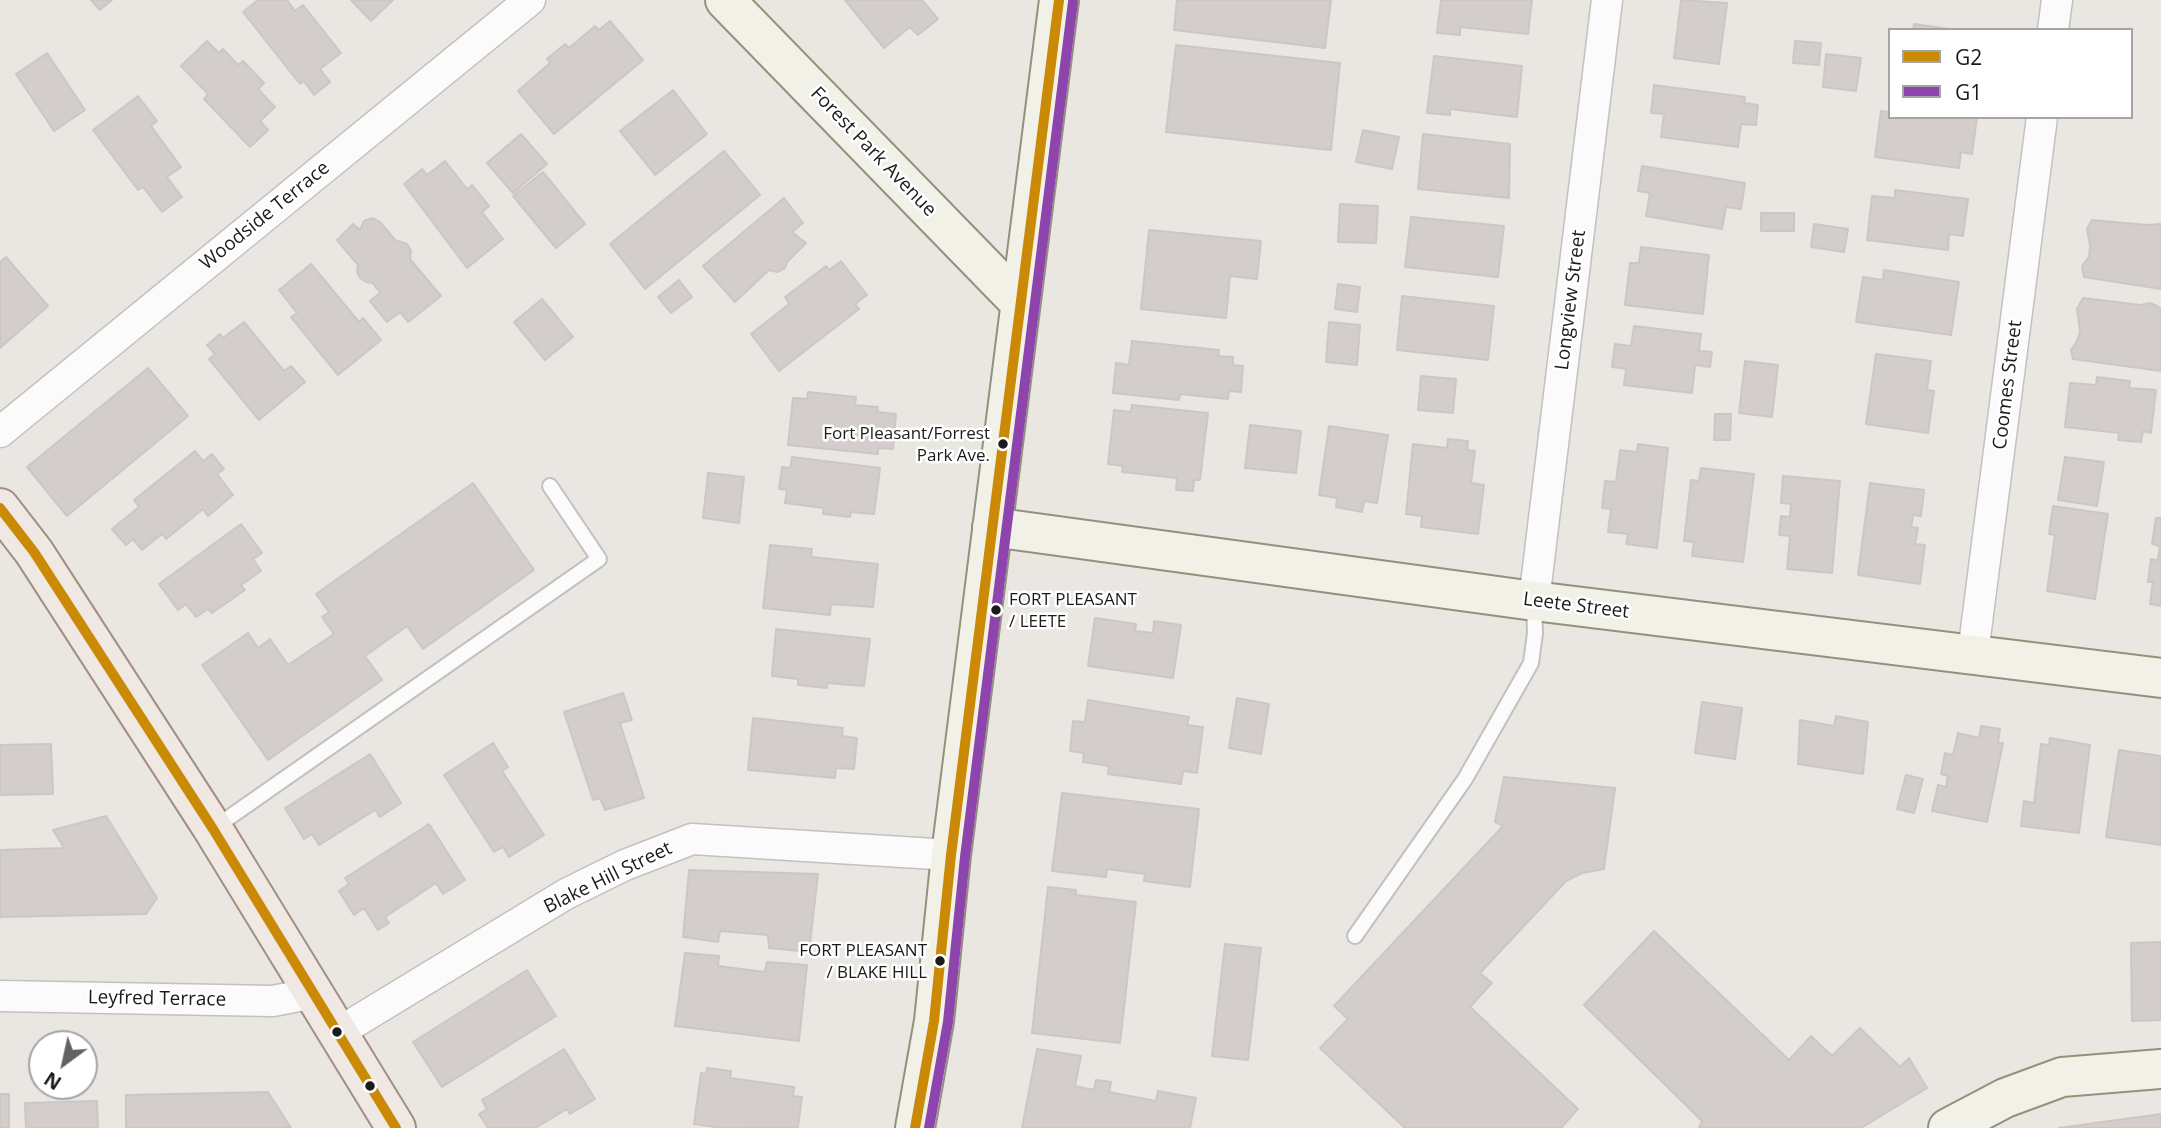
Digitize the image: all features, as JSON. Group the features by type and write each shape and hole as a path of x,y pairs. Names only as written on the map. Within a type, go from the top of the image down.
{"main road":[{"path":"0,508 34,552 213,829 396,1128"}],"street":[{"name":"Woodside Terrace","path":"0,432 530,0"},
{"name":"Forest Park Avenue","path":"725,0 1020,303"},
{"path":"915,1128 933,1021 951,855 1059,0"},
{"name":"Longview Street","path":"1534,601 1608,0"},
{"path":"2053,28 2057,0"},
{"name":"Coomes Street","path":"1973,653 2042,119"},
{"name":"Leete Street","path":"992,527 1534,601 2161,678"},
{"name":"Blake Hill Street","path":"339,1032 566,894 625,865 692,839 951,855"},
{"name":"Leyfred Terrace","path":"0,996 273,1001 314,993"},
{"path":"1948,1128 2005,1098 2062,1077 2161,1069"}],"lane":[{"path":"213,829 599,559 550,486"},
{"path":"1355,936 1465,779 1531,663 1535,633 1534,601"}],"building":[{"path":"91,0 112,0 100,10"},
{"path":"258,0 287,0 295,11 303,5 341,53 320,69 330,82 314,95 304,81 300,84 243,12"},
{"path":"351,0 393,0 371,21"},
{"path":"845,0 922,0 938,19 918,35 910,27 884,48"},
{"path":"1177,0 1331,0 1325,48 1174,30"},
{"path":"1441,0 1532,0 1528,34 1460,27 1460,35 1437,33"},
{"path":"1681,0 1727,3 1719,64 1674,58"},
{"path":"610,21 643,60 554,134 518,91 550,63 547,59 565,44 569,48 595,26 599,30"},
{"path":"1914,24 1942,28 1913,28"},
{"path":"207,41 219,53 223,49 238,65 243,61 264,83 258,89 275,107 260,121 268,130 250,147 204,99 208,94 181,66"},
{"path":"1795,41 1821,43 1819,65 1793,63"},
{"path":"1176,45 1340,63 1331,150 1166,132"},
{"path":"47,53 85,110 54,131 16,74"},
{"path":"1826,54 1861,58 1856,91 1823,87"},
{"path":"1434,56 1522,66 1517,117 1450,109 1450,115 1427,113"},
{"path":"1654,85 1745,97 1744,103 1758,105 1756,125 1741,124 1738,147 1661,137 1664,114 1651,113"},
{"path":"673,90 707,134 655,175 620,131"},
{"path":"138,96 157,121 151,126 181,167 167,177 182,197 162,212 143,187 138,190 93,130"},
{"path":"1881,111 1888,112 1888,119 1977,119 1972,154 1961,152 1959,168 1875,157"},
{"path":"1363,130 1399,137 1392,169 1356,162"},
{"path":"521,134 547,164 513,193 487,163"},
{"path":"1423,134 1510,144 1509,198 1418,189"},
{"path":"724,151 760,195 645,289 610,244"},
{"path":"445,161 467,189 472,185 489,206 482,212 503,239 467,268 404,184 422,169 427,175"},
{"path":"1642,166 1745,183 1741,209 1726,207 1722,229 1646,216 1650,193 1638,191"},
{"path":"543,172 585,224 556,248 513,196"},
{"path":"1895,190 1968,199 1963,236 1949,234 1948,250 1867,240 1872,196 1895,198"},
{"path":"784,198 803,223 792,232 806,243 787,262 785,268 777,272 769,270 735,302 703,266"},
{"path":"1340,204 1378,206 1376,243 1338,242"},
{"path":"1761,213 1794,213 1794,231 1761,231"},
{"path":"1411,217 1504,226 1498,277 1405,267"},
{"path":"373,218 380,222 395,240 407,244 411,251 410,259 441,296 408,322 400,312 387,322 370,301 380,293 373,283 360,278 358,265 337,240 353,224 360,230 364,221"},
{"path":"2092,220 2161,224 2161,289 2084,277 2082,266 2089,257 2090,245 2087,229"},
{"path":"1814,224 1848,229 1844,252 1811,247"},
{"path":"1149,230 1261,241 1257,279 1230,276 1226,318 1141,309"},
{"path":"1641,247 1709,255 1703,314 1625,305 1630,263 1639,263"},
{"path":"6,257 48,306 0,348 0,262"},
{"path":"841,261 867,295 855,304 859,309 779,371 751,334 789,304 785,297 826,266 829,270"},
{"path":"311,264 359,322 363,318 381,340 338,375 291,317 297,313 279,290"},
{"path":"1884,270 1959,282 1951,335 1856,322 1863,277 1883,280"},
{"path":"679,280 692,297 671,313 658,297"},
{"path":"1338,284 1360,287 1357,312 1335,309"},
{"path":"1402,296 1494,306 1488,360 1397,350"},
{"path":"2083,298 2141,305 2150,303 2161,308 2161,371 2073,359 2071,350 2080,331 2077,309"},
{"path":"542,299 573,337 545,360 514,322"},
{"path":"244,322 284,371 291,366 305,382 259,420 209,359 215,354 207,345 220,334 223,338"},
{"path":"1329,322 1360,325 1357,365 1326,362"},
{"path":"1634,326 1701,334 1699,351 1712,352 1710,367 1695,365 1692,393 1624,385 1626,369 1612,367 1615,344 1631,346"},
{"path":"1132,341 1219,350 1218,356 1233,357 1233,365 1243,366 1241,392 1229,391 1228,399 1180,394 1179,400 1113,393 1116,363 1129,365"},
{"path":"1876,354 1931,361 1927,390 1934,391 1928,433 1866,424"},
{"path":"1745,361 1778,365 1772,417 1739,413"},
{"path":"148,368 188,416 67,516 27,467"},
{"path":"1421,376 1456,379 1453,413 1418,410"},
{"path":"2097,377 2130,381 2129,388 2156,390 2151,433 2143,431 2141,442 2118,440 2119,433 2065,427 2070,383 2096,385"},
{"path":"808,392 856,397 855,405 878,407 877,412 896,414 893,449 878,448 878,454 788,445 793,398 807,399"},
{"path":"1132,405 1208,413 1200,480 1194,480 1193,491 1176,490 1177,478 1122,472 1123,466 1108,464 1114,410 1131,412"},
{"path":"1715,414 1731,414 1730,440 1714,440"},
{"path":"1250,425 1301,431 1296,473 1245,468"},
{"path":"1329,426 1388,435 1377,503 1364,501 1362,512 1336,507 1337,498 1319,495"},
{"path":"1448,439 1468,441 1467,450 1475,451 1471,483 1484,485 1478,534 1421,527 1422,516 1406,514 1413,444 1447,448"},
{"path":"1638,444 1668,448 1657,548 1626,544 1628,534 1608,532 1611,509 1602,508 1605,481 1616,482 1620,450 1637,452"},
{"path":"195,451 203,461 212,454 224,469 217,474 233,495 208,516 203,509 166,539 162,534 142,550 133,539 126,545 112,529 139,507 134,500"},
{"path":"792,457 880,468 874,514 851,512 850,517 823,514 824,508 785,503 787,490 779,489 782,467 790,468"},
{"path":"2065,457 2104,462 2097,506 2058,500"},
{"path":"1701,468 1754,474 1743,562 1692,556 1694,542 1684,541 1691,480 1699,481"},
{"path":"708,473 744,477 739,523 703,518"},
{"path":"1783,476 1840,481 1832,573 1787,569 1790,536 1779,535 1781,516 1790,517 1791,504 1781,503"},
{"path":"473,483 534,570 423,649 407,626 365,656 382,680 268,760 202,665 248,633 258,648 270,639 288,665 334,634 322,617 329,612 316,594"},
{"path":"1870,483 1924,490 1921,516 1913,515 1911,527 1918,528 1915,544 1925,545 1920,584 1858,575"},
{"path":"2053,506 2108,514 2095,599 2047,591 2055,535 2049,534"},
{"path":"2156,518 2161,518 2161,606 2150,604 2153,582 2148,582 2151,559 2158,560 2160,546 2152,544"},
{"path":"241,524 262,553 253,559 261,571 241,585 245,590 212,613 208,609 196,617 186,604 178,610 159,584"},
{"path":"770,545 812,549 811,557 878,564 873,607 831,604 830,615 763,608"},
{"path":"1095,618 1136,624 1135,631 1153,633 1154,621 1181,625 1173,678 1088,666"},
{"path":"776,629 870,639 864,686 827,683 827,688 798,685 798,679 772,676"},
{"path":"623,693 632,720 620,723 644,798 605,810 600,798 593,800 564,712"},
{"path":"1237,698 1269,704 1261,754 1229,748"},
{"path":"1088,700 1189,717 1187,725 1203,727 1197,773 1183,771 1181,784 1108,774 1109,766 1083,762 1084,753 1070,751 1073,721 1085,722"},
{"path":"1702,702 1742,708 1735,759 1695,753"},
{"path":"1836,716 1868,722 1863,774 1798,764 1800,720 1834,726"},
{"path":"753,718 843,728 842,736 857,738 854,769 836,768 835,778 748,770"},
{"path":"1981,726 2000,729 1998,743 2003,743 1987,822 1932,811 1938,785 1946,787 1948,776 1941,774 1945,753 1953,755 1958,733 1979,738"},
{"path":"2050,738 2090,745 2079,833 2021,826 2024,801 2034,803 2041,744 2049,745"},
{"path":"493,743 508,767 502,771 544,835 509,857 503,847 494,852 444,775"},
{"path":"51,744 53,794 0,795 0,745"},
{"path":"2119,750 2161,756 2161,845 2106,837"},
{"path":"370,754 401,803 380,817 375,810 319,845 312,834 304,839 285,808"},
{"path":"1906,775 1923,779 1914,813 1897,809"},
{"path":"1504,777 1615,788 1604,869 1582,873 1566,881 1480,973 1492,983 1470,1007 1578,1109 1561,1128 1405,1128 1320,1048 1348,1019 1334,1006 1503,826 1495,822"},
{"path":"1062,793 1199,809 1190,887 1144,881 1145,874 1107,869 1106,877 1052,871"},
{"path":"106,816 157,898 146,914 0,917 0,850 64,848 53,830"},
{"path":"429,824 465,880 443,894 436,883 385,917 389,923 378,930 364,908 354,915 339,891 349,884 345,878"},
{"path":"689,870 818,874 809,952 769,948 768,935 720,931 718,942 683,937"},
{"path":"1048,887 1076,890 1076,895 1136,902 1120,1043 1032,1033"},
{"path":"1654,931 1789,1060 1811,1036 1832,1056 1860,1028 1900,1067 1909,1058 1927,1088 1861,1128 1699,1128 1702,1121 1584,1005"},
{"path":"2161,942 2161,1020 2132,1021 2131,943"},
{"path":"1225,944 1261,948 1248,1060 1212,1056"},
{"path":"685,953 719,956 718,966 765,972 767,962 807,965 799,1041 675,1026"},
{"path":"527,970 556,1016 442,1087 413,1042"},
{"path":"564,1049 595,1099 570,1114 567,1109 535,1128 488,1128 479,1114 487,1109 482,1100"},
{"path":"1037,1049 1081,1056 1075,1086 1094,1090 1096,1080 1111,1082 1109,1092 1156,1101 1158,1091 1196,1098 1190,1128 1022,1128"},
{"path":"707,1068 731,1071 730,1078 794,1087 793,1096 802,1097 798,1127 723,1128 694,1124 701,1073 706,1074"},
{"path":"268,1092 291,1128 126,1128 126,1095"},
{"path":"0,1094 9,1094 9,1128 0,1128"},
{"path":"97,1101 98,1128 26,1128 25,1103"},
{"path":"2161,1114 2161,1128 2059,1128"}],"transit line":[{"name":"G2","path":"915,1128 934,1021 951,855 1059,0"},
{"name":"G1","path":"929,1128 948,1022 965,857 1073,2"},
{"name":"G2","path":"0,508 34,552 213,829 396,1128"}],"place":[{"name":"Fort Pleasant/Forrest Park Ave.","path":"1003,444"},
{"name":"FORT PLEASANT / LEETE","path":"996,610"},
{"name":"FORT PLEASANT / BLAKE HILL","path":"940,961"}]}
